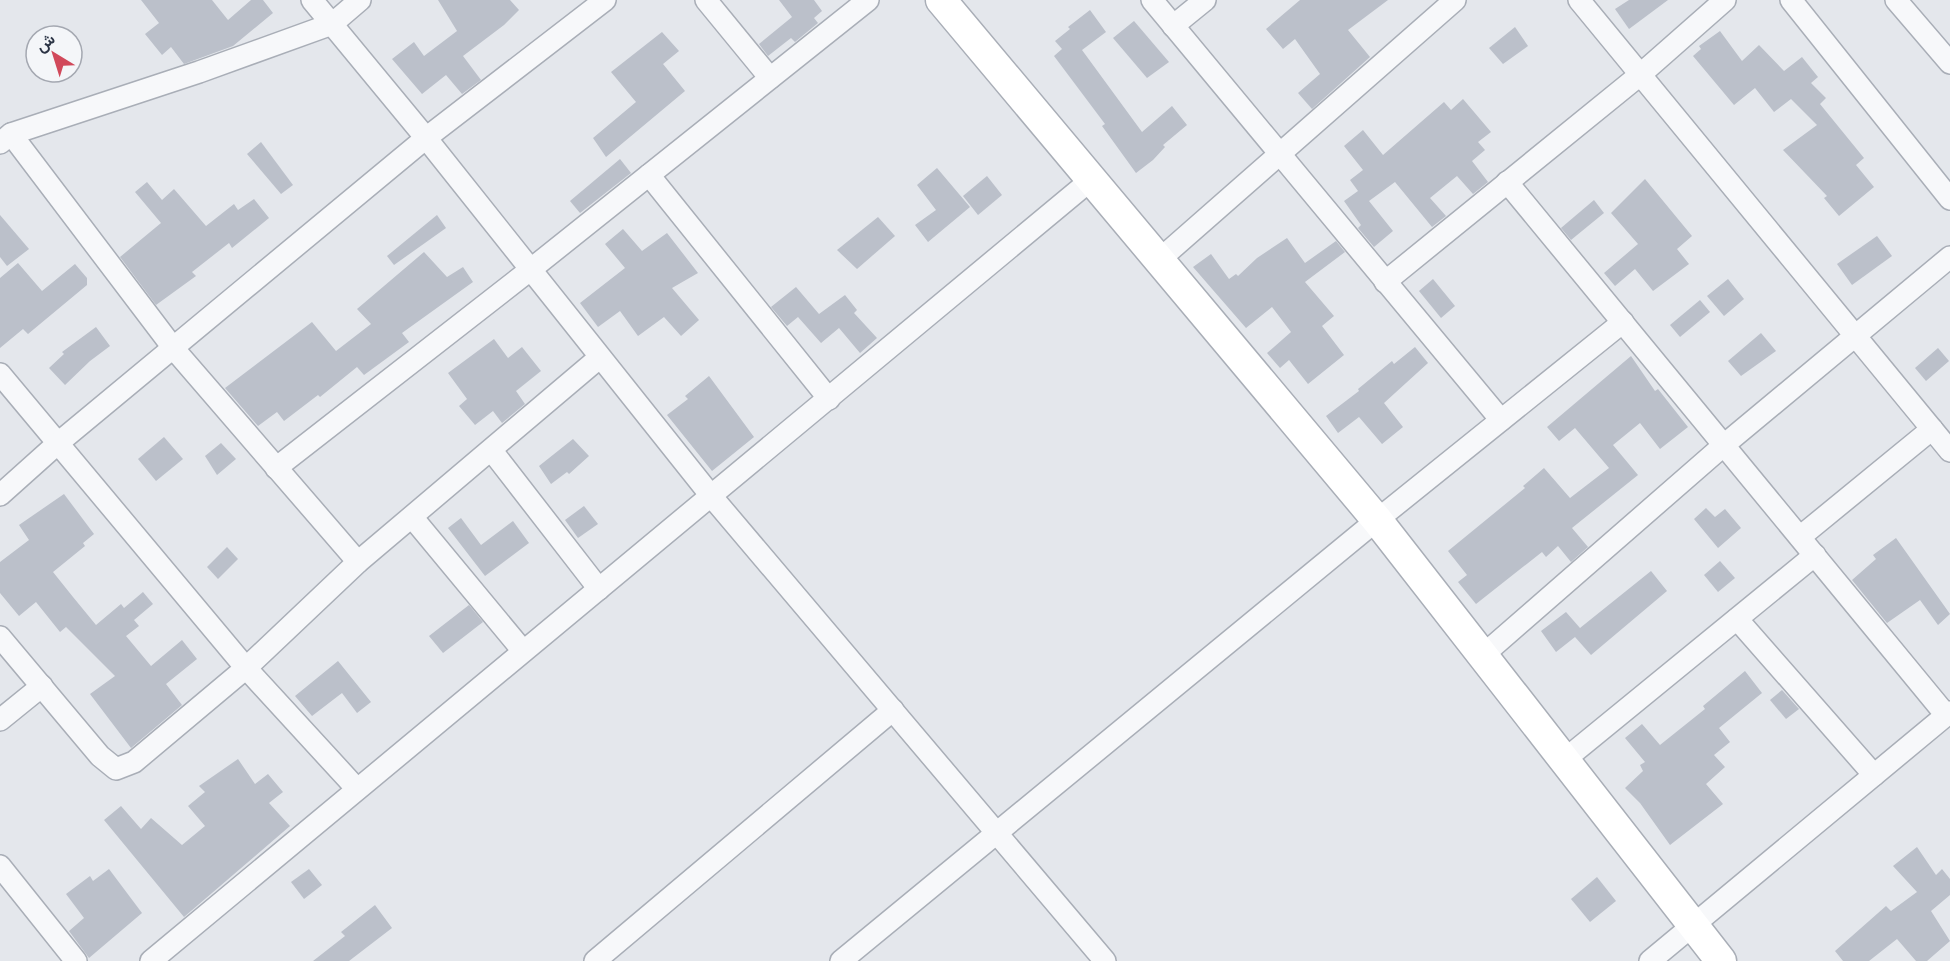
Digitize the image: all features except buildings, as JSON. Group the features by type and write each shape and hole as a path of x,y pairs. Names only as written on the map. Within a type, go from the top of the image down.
{"street":[{"path":"312,0 426,138 712,497 1105,961"},
{"path":"358,562 174,349 5,139 332,24 360,0"},
{"path":"0,495 57,444 426,138 605,0"},
{"path":"706,0 770,78"},
{"path":"276,468 530,270 868,0"},
{"path":"941,0 1377,520 1691,927 1720,961"},
{"path":"1152,0 1500,420"},
{"path":"1173,27 1205,0"},
{"path":"1158,260 1455,0"},
{"path":"1579,0 1950,451"},
{"path":"1385,282 1641,74 1725,0"},
{"path":"1791,0 1950,199"},
{"path":"1896,0 1946,50"},
{"path":"649,175 829,399"},
{"path":"151,961 1092,179"},
{"path":"1507,182 1948,713 1650,961"},
{"path":"1482,656 1724,445 1950,257"},
{"path":"841,961 1377,520 1623,322"},
{"path":"0,637 100,756 116,769 135,762 246,668 358,562 492,451 599,358"},
{"path":"0,374 246,668 357,789"},
{"path":"1800,537 1932,429"},
{"path":"492,451 599,589"},
{"path":"412,517 523,651"},
{"path":"1563,761 1815,555"},
{"path":"1737,619 1874,775"},
{"path":"0,720 42,686"},
{"path":"595,961 893,710"},
{"path":"0,866 76,961"}]}
